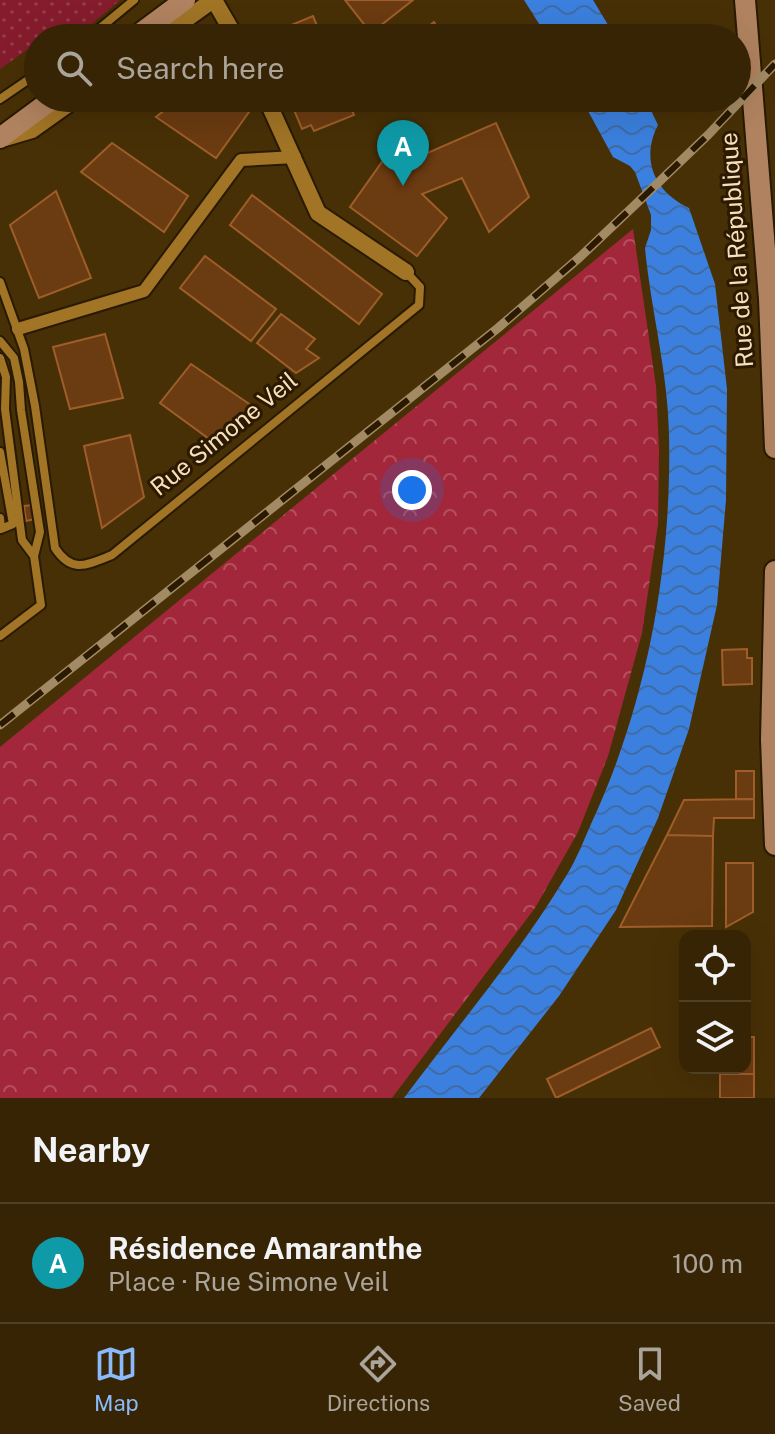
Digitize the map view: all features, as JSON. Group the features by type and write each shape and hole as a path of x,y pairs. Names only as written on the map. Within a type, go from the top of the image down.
{"main road":[{"path":"153,24 185,0"},
{"name":"Rue de la République","path":"745,0 748,24"},
{"name":"Rue de la République","path":"751,53 767,194 775,448"},
{"path":"0,139 36,112"},
{"path":"775,571 775,845"}],"street":[{"path":"180,24 214,0 228,24"},
{"path":"0,139 32,130 57,112"},
{"name":"Rue Simone Veil","path":"273,112 318,213 406,272"},
{"path":"18,329 144,291 241,160 295,157"}],"lane":[{"path":"105,24 134,0"},
{"path":"0,99 24,83"},
{"name":"Rue Simone Veil","path":"0,282 18,329 35,406 55,548 62,559 73,565 88,564 112,555 419,305 420,287 406,272"},
{"path":"0,341 14,358 19,382 40,532 34,556 41,605 0,636"},
{"path":"0,358 6,377 5,409 22,540 34,556"},
{"path":"0,452 13,524 1,529 0,518"}],"green space":[{"path":"633,229 656,386 658,524 642,633 608,756 578,832 535,908 392,1098 0,1098 0,747"}],"shaded area":[{"path":"0,0 120,0 92,24 24,24 24,52 0,69"}],"water":[{"path":"524,0 593,0 608,24 539,24"},
{"path":"589,112 652,112 658,125 650,150 654,174 667,193 689,208 715,284 727,389 726,500 717,605 689,729 658,818 616,910 559,996 479,1098 404,1098 510,960 571,867 611,778 641,683 652,634 666,534 669,484 666,388 645,248 651,230 651,215 635,172 613,157"}],"building":[{"path":"345,0 413,0 382,24 364,24"},
{"path":"313,16 316,24 294,24"},
{"path":"162,112 249,112 216,158 156,117"},
{"path":"295,112 353,112 354,115 314,131 311,125 302,129"},
{"path":"496,123 529,197 489,232 462,178 422,194 447,218 417,256 350,207 389,152 407,162"},
{"path":"112,143 188,196 164,232 81,172"},
{"path":"56,191 91,278 39,298 10,225"},
{"path":"252,195 382,294 359,324 230,225"},
{"path":"205,256 276,309 251,341 180,288"},
{"path":"281,314 315,339 306,349 319,358 296,373 257,343"},
{"path":"105,334 123,398 70,409 53,347"},
{"path":"191,364 258,410 212,441 160,403"},
{"path":"130,435 144,497 102,528 84,446"},
{"path":"33,505 35,519 26,521 24,506"},
{"path":"747,649 747,658 752,658 752,684 723,685 722,650"},
{"path":"736,771 754,771 754,799 736,799"},
{"path":"754,799 754,818 714,818 713,836 667,835 684,800"},
{"path":"667,835 713,836 712,926 620,927"},
{"path":"726,863 753,863 753,912 726,927"},
{"path":"651,1028 660,1047 556,1098 547,1079"},
{"path":"751,1037 754,1037 754,1074 751,1074"},
{"path":"720,1074 754,1074 754,1098 720,1098"}],"railway":[{"path":"751,89 775,64"},
{"path":"0,725 498,328 580,257 730,112"}],"place":[{"name":"Résidence Amaranthe","path":"403,186"}]}
